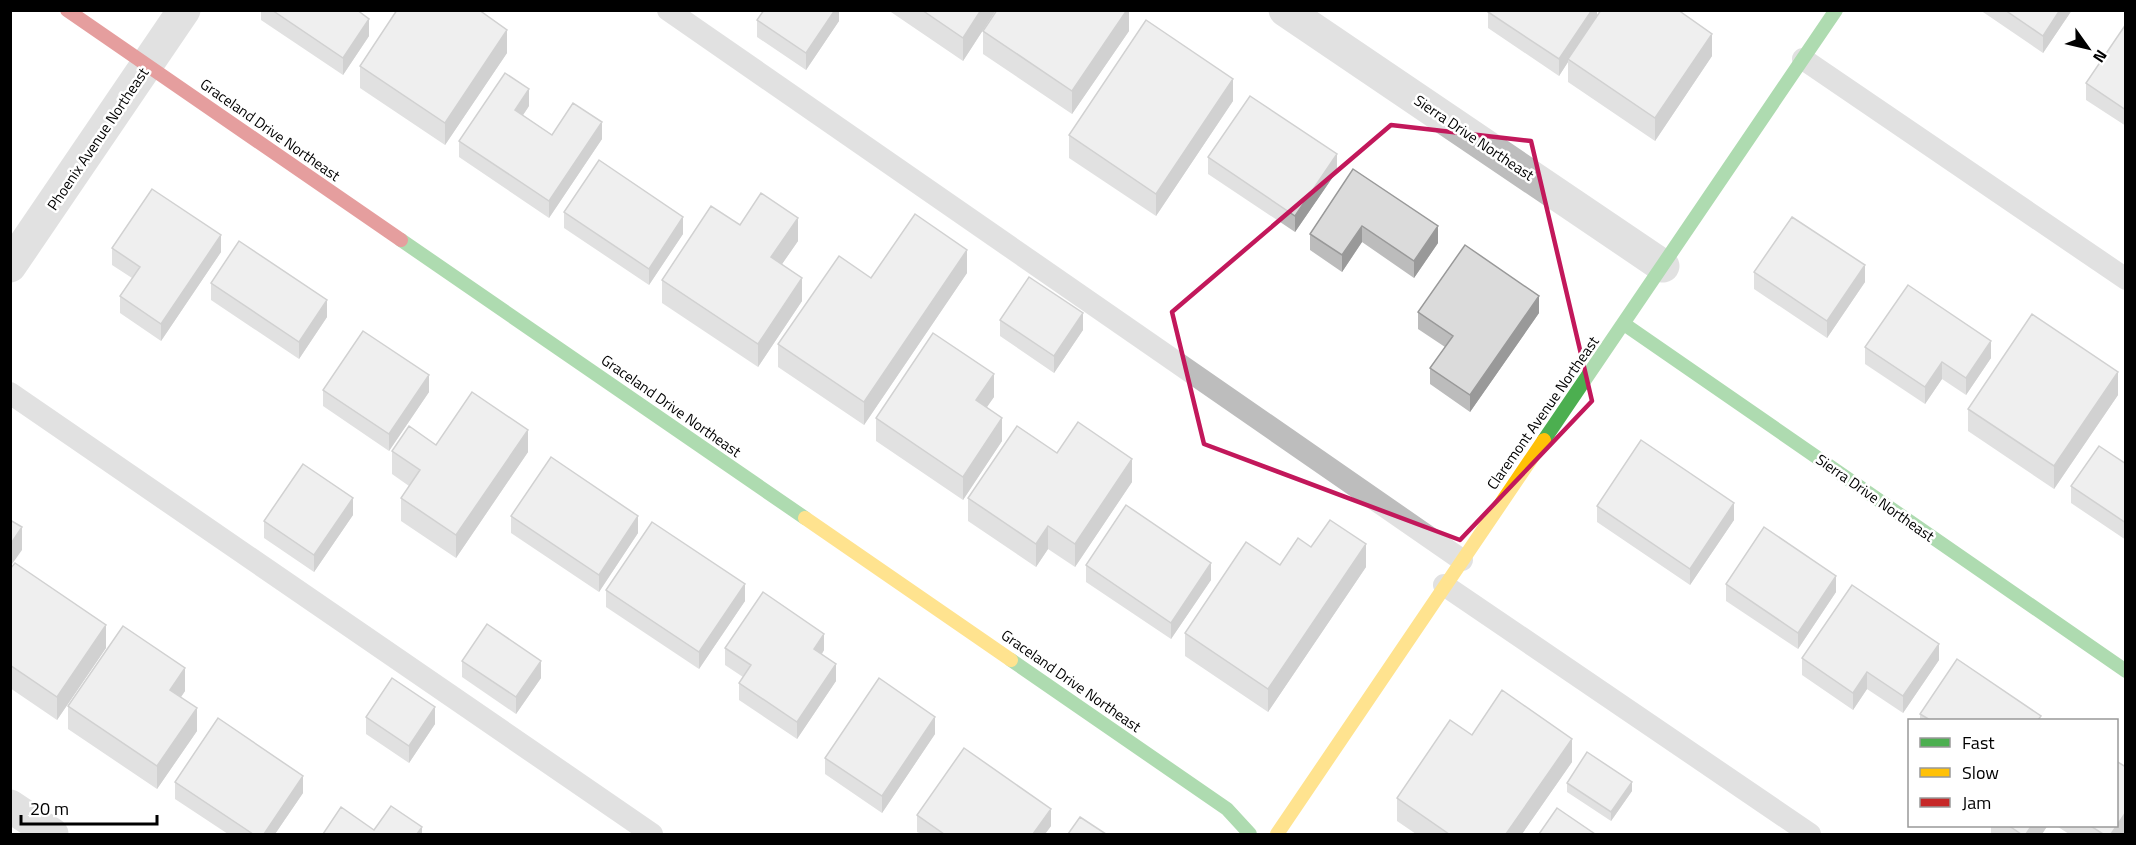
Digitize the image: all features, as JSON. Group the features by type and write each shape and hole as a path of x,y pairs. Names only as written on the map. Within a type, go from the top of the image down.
{"street":[{"name":"Graceland Drive Northeast","path":"67,10 1227,809 1250,834"},
{"name":"Phoenix Avenue Northeast","path":"10,266 149,65 184,10"},
{"name":"Sierra Drive Northeast","path":"1285,10 1663,266"},
{"name":"Claremont Avenue Northeast","path":"1277,834 1836,10"},
{"name":"Sierra Drive Northeast","path":"1624,324 2126,671"},
{"path":"10,806 52,834"}],"lane":[{"path":"668,10 1462,560"},
{"path":"1803,58 2126,279"},
{"path":"10,393 652,834"},
{"path":"1444,585 1810,834"}],"highlighted area":[{"path":"1391,125 1531,141 1592,401 1460,540 1204,444 1172,312"}],"building":[{"path":"272,10 357,10 369,19 343,58"},
{"path":"397,10 479,10 507,30 445,123 360,66"},
{"path":"764,10 835,10 806,53 757,20"},
{"path":"922,10 981,10 963,38"},
{"path":"997,10 1127,10 1072,91 983,31"},
{"path":"1489,10 1592,10 1559,59 1488,12"},
{"path":"1601,10 1678,10 1712,34 1655,118 1568,59"},
{"path":"2005,10 2060,10 2043,36"},
{"path":"1146,20 1233,79 1156,194 1069,135"},
{"path":"2126,24 2126,110 2086,83"},
{"path":"505,73 529,89 515,110 552,135 573,103 602,122 549,201 459,141"},
{"path":"1250,96 1337,154 1295,216 1208,157"},
{"path":"599,160 683,217 649,269 564,212"},
{"path":"1353,169 1438,226 1414,261 1362,226 1342,255 1310,234"},
{"path":"152,189 221,235 161,324 120,296 140,267 112,248"},
{"path":"761,193 798,218 771,257 802,278 758,344 662,280 711,206 740,225"},
{"path":"915,214 967,250 864,402 778,344 839,256 871,278"},
{"path":"1792,217 1865,265 1827,321 1754,272"},
{"path":"239,241 327,300 299,342 211,283"},
{"path":"1465,245 1539,296 1470,395 1430,368 1453,336 1418,312"},
{"path":"1029,277 1083,313 1054,356 1000,320"},
{"path":"1908,285 1991,341 1966,378 1942,362 1925,387 1865,347"},
{"path":"2032,314 2118,372 2054,466 1968,409"},
{"path":"363,331 429,375 389,434 323,390"},
{"path":"933,333 994,374 976,400 1002,418 963,477 876,418"},
{"path":"472,392 528,430 456,535 401,498 420,470 392,451 409,426 436,445"},
{"path":"1078,422 1132,459 1075,544 1048,526 1036,544 968,498 1017,426 1057,453"},
{"path":"1641,440 1734,503 1690,569 1597,506"},
{"path":"2099,446 2126,464 2126,523 2071,486"},
{"path":"551,457 638,516 599,575 511,516"},
{"path":"303,464 353,498 314,555 264,521"},
{"path":"1126,505 1211,563 1171,623 1086,565"},
{"path":"10,520 22,527 10,545"},
{"path":"1330,520 1366,544 1268,689 1185,633 1246,542 1280,565 1298,538 1311,547"},
{"path":"652,522 745,584 699,652 606,590"},
{"path":"1764,527 1836,576 1798,633 1726,584"},
{"path":"15,563 106,625 57,697 10,665 10,569"},
{"path":"1852,585 1939,644 1903,696 1867,672 1853,693 1802,658"},
{"path":"763,592 824,634 814,649 836,664 797,722 739,683 751,665 725,648"},
{"path":"487,624 541,661 516,697 462,661"},
{"path":"123,626 185,668 170,690 197,708 157,766 68,706"},
{"path":"1957,659 2041,716 2039,719 1928,719 1920,714"},
{"path":"392,678 435,707 409,746 366,717"},
{"path":"879,678 935,717 882,796 825,758"},
{"path":"1502,690 1572,739 1506,834 1449,834 1397,798 1450,720 1472,735"},
{"path":"218,718 303,776 264,834 253,834 175,782"},
{"path":"964,748 1051,809 1033,834 944,834 917,815"},
{"path":"1587,752 1632,782 1611,812 1567,783"},
{"path":"2118,762 2126,767 2126,812 2118,824"},
{"path":"391,806 422,827 417,834 323,834 341,807 374,830"},
{"path":"1557,808 1595,834 1539,834"},
{"path":"1080,817 1106,834 1068,834"},
{"path":"2011,827 2031,827 2026,834 2021,834"},
{"path":"2092,827 2116,827 2111,834 2103,834"}],"traffic: fast":[{"path":"1544,440 1836,10"},
{"path":"401,240 805,518"},
{"path":"1624,324 2126,671"},
{"path":"1011,660 1227,809 1250,834"}],"traffic: slow":[{"path":"1277,834 1544,440"},
{"path":"805,518 1011,660"}],"traffic: jam":[{"path":"67,10 401,240"}]}
